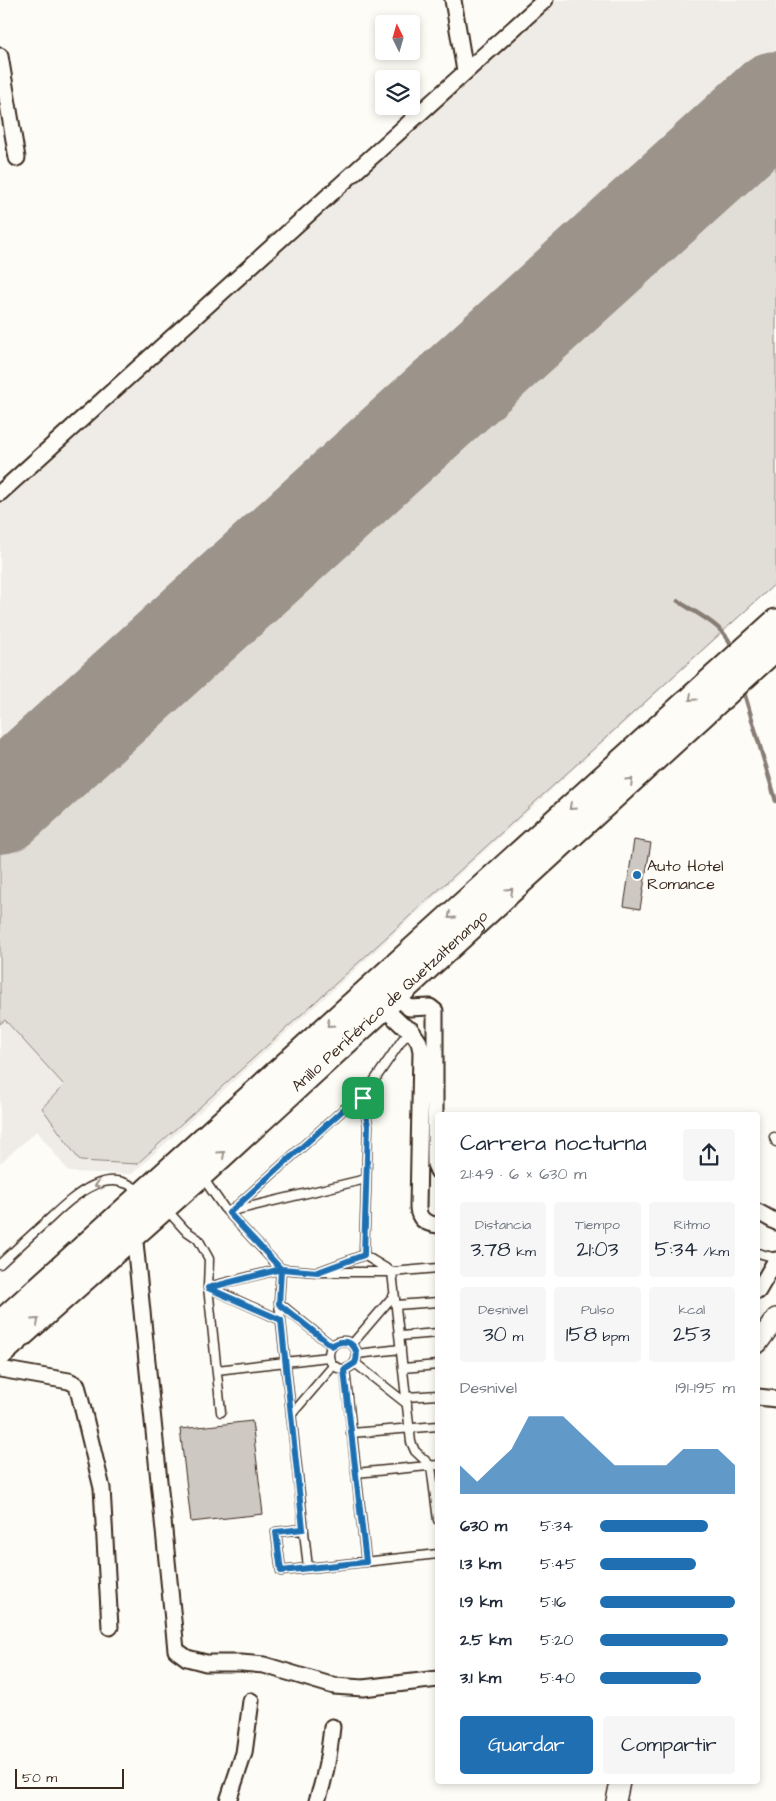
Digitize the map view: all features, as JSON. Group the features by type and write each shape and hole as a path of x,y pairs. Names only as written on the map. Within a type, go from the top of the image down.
{"highway":[{"name":"Anillo Periférico de Quetzaltenango","path":"0,1354 390,1001 729,677 753,669 776,622"},
{"name":"Anillo Periférico de Quetzaltenango","path":"0,1324 142,1194 764,645"}],"street":[{"path":"453,0 466,71"},
{"path":"0,493 545,0"},
{"path":"0,56 17,158"},
{"path":"390,1001 402,1026 411,1030 419,1042 422,1061 418,1214 427,1223 435,1224"},
{"path":"390,1001 409,1008 430,1007 435,1011 435,1164"},
{"path":"760,1213 776,1222"},
{"path":"134,1232 176,1650 187,1658 206,1663 264,1665 334,1686 363,1688 435,1679"},
{"path":"763,1277 776,1259"},
{"path":"760,1340 776,1318"},
{"path":"0,1369 69,1381 77,1386 102,1488 110,1627"},
{"path":"760,1397 776,1399"},
{"path":"228,1801 244,1753 251,1701"},
{"path":"317,1801 328,1762 332,1727"},
{"path":"616,1801 620,1784"}],"lane":[{"path":"232,1212 344,1109 363,1098 402,1040 411,1030"},
{"path":"363,1098 368,1126 364,1255"},
{"path":"200,1174 224,1208 232,1212 281,1269 279,1304 308,1568"},
{"path":"232,1212 366,1179"},
{"path":"0,1264 73,1198 90,1186 110,1182 124,1182 142,1194"},
{"path":"164,1206 185,1230 198,1239 209,1259 208,1288 221,1412"},
{"path":"760,1254 776,1259"},
{"path":"364,1255 392,1272"},
{"path":"318,1272 364,1255"},
{"path":"208,1288 281,1269 318,1272 392,1272 435,1268"},
{"path":"392,1272 409,1429 414,1449 434,1465 435,1479"},
{"path":"208,1288 281,1320"},
{"path":"352,1344 394,1295"},
{"path":"396,1305 435,1302"},
{"path":"279,1304 332,1346"},
{"path":"400,1336 435,1333"},
{"path":"344,1370 333,1366 328,1357 330,1349 339,1342 352,1344"},
{"path":"344,1370 355,1363 357,1354 352,1344"},
{"path":"357,1354 401,1349"},
{"path":"217,1370 328,1357"},
{"path":"355,1363 406,1401 435,1396"},
{"path":"403,1368 435,1365"},
{"path":"291,1414 333,1366"},
{"path":"344,1370 366,1562"},
{"path":"351,1433 435,1426"},
{"path":"356,1473 434,1465"},
{"path":"303,1529 276,1532 281,1571 435,1554"}],"shaded area":[{"path":"557,0 776,0 776,584 132,1174 69,1172 37,1131 0,1163 0,499"},
{"path":"776,132 776,583 137,1164 80,1161 42,1108 64,1085 5,1020 0,1024 0,836"}],"building":[{"name":"Auto Hotel Romance","path":"634,840 651,843 640,909 624,906"},
{"path":"252,1421 263,1514 191,1522 180,1429"}],"waterway":[{"path":"678,601 702,616 725,634 733,650"},
{"path":"743,689 776,801"}],"taxiway":[{"path":"0,808 21,785"}],"runway":[{"path":"0,805 776,100"}],"place":[{"name":"Auto Hotel Romance","path":"637,875"}],"route":[{"path":"363,1098 353,1102 344,1109 229,1213 281,1269 279,1304 332,1346 339,1342 348,1342 352,1344 357,1354 355,1363 344,1370 366,1562 281,1571 276,1532 303,1529 281,1320 208,1288 281,1269 318,1272 364,1255 368,1126 363,1098"}]}
